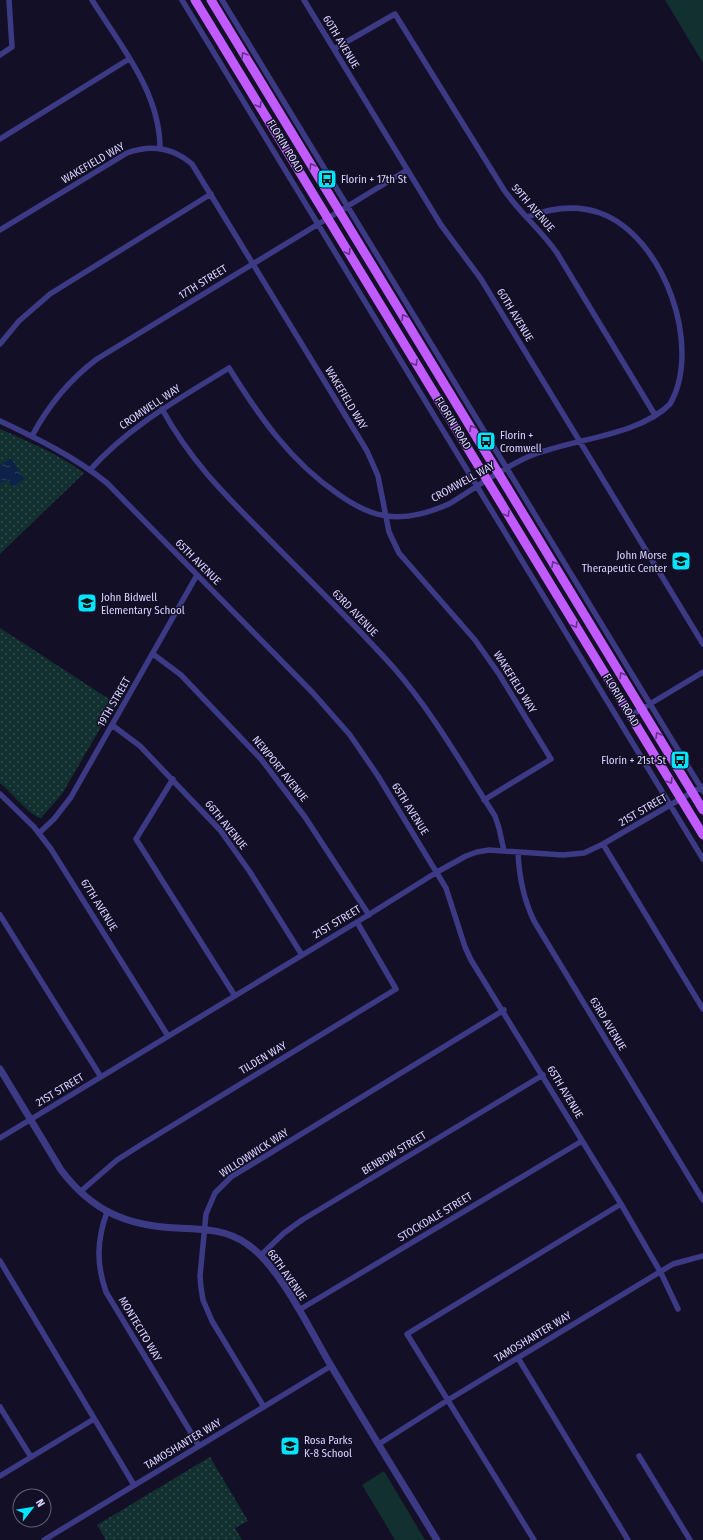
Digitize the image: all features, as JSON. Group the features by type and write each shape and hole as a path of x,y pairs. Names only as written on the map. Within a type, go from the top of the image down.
{"main road":[{"name":"FLORIN ROAD","path":"195,0 703,835"},
{"name":"FLORIN ROAD","path":"211,0 344,209 646,706 703,810"}],"street":[{"path":"0,55 12,47 9,0"},
{"path":"92,0 129,59 154,104 159,127 160,148"},
{"name":"FLORIN ROAD","path":"182,0 703,859"},
{"name":"FLORIN ROAD","path":"222,0 344,209"},
{"name":"60TH AVENUE","path":"304,0 445,231 482,279 703,644"},
{"name":"59TH AVENUE","path":"334,49 395,14 504,190 540,230 557,253 655,415"},
{"path":"0,139 129,59"},
{"name":"WAKEFIELD WAY","path":"0,230 127,153 145,148 160,148 176,153 192,164 367,451 378,476 385,516 392,542 399,553 475,640 499,674 551,759 484,800"},
{"name":"17TH STREET","path":"32,436 55,398 97,358 407,170"},
{"path":"0,344 19,322 50,294 211,194"},
{"path":"527,217 548,210 564,208 590,210 605,215 627,228 644,242 659,259 671,278"},
{"name":"CROMWELL WAY","path":"90,470 123,437 162,409 229,368 269,429 298,462 314,476 351,503 385,516 413,515 436,510 449,504 529,456 636,424 655,415 676,397 686,377"},
{"name":"63RD AVENUE","path":"162,409 183,445 211,480 411,688 443,731 484,800 499,828 504,851"},
{"name":"65TH AVENUE","path":"0,421 32,436 90,470 107,484 313,693 350,735 378,776 437,872 451,900 465,947 621,1204 660,1272 678,1309"},
{"name":"19TH STREET","path":"39,833 54,819 71,797 197,575"},
{"name":"NEWPORT AVENUE","path":"153,654 181,675 237,732 273,773 305,817 369,915"},
{"path":"630,716 703,672"},
{"name":"FLORIN ROAD","path":"646,706 702,788"},
{"name":"66TH AVENUE","path":"112,725 140,746 205,813 233,848 302,955"},
{"path":"173,779 136,839 235,996"},
{"name":"21ST STREET","path":"0,1138 369,915 437,872 477,852 504,851 572,855 584,853 603,844 692,792 702,788"},
{"name":"67TH AVENUE","path":"0,794 19,810 39,833 59,860 168,1036"},
{"path":"603,844 703,1009"},
{"name":"63RD AVENUE","path":"518,852 520,879 523,893 534,921 703,1200"},
{"path":"0,915 101,1077"},
{"name":"TILDEN WAY","path":"80,1192 117,1160 138,1146 396,989 357,922"},
{"name":"WILLOWWICK WAY","path":"264,1407 212,1320 203,1300 200,1276 203,1229 210,1203 215,1193 231,1177 504,1010"},
{"name":"68TH AVENUE","path":"0,1068 32,1119 61,1170 80,1192 107,1212 140,1224 203,1229 224,1233 235,1237 261,1255 268,1263 299,1310 436,1540"},
{"name":"BENBOW STREET","path":"261,1255 284,1233 302,1220 543,1075"},
{"name":"STOCKDALE STREET","path":"299,1310 582,1141"},
{"path":"534,1540 407,1334 621,1204"},
{"name":"MONTECITO WAY","path":"107,1212 101,1229 98,1256 106,1292 199,1446"},
{"name":"TAMOSHANTER WAY","path":"379,1444 448,1400 673,1264 703,1256"},
{"path":"0,1261 134,1485"},
{"path":"518,1358 628,1540"},
{"name":"TAMOSHANTER WAY","path":"44,1540 331,1366"},
{"path":"0,1406 31,1458"},
{"path":"0,1476 94,1419"},
{"path":"639,1456 690,1540"}],"green space":[{"path":"665,0 703,0 703,63"},
{"path":"0,429 54,454 84,473 0,554"},
{"path":"0,628 115,703 62,794 41,818 37,817 26,809 0,783"},
{"path":"210,1457 248,1521 235,1528 242,1540 106,1540 97,1525"},
{"path":"384,1471 425,1540 395,1540 362,1485"}],"water":[{"path":"11,458 24,479 12,487 8,479 0,484 0,465"}],"place":[{"name":"Florin + 17th St","path":"327,179"},
{"name":"Florin + Cromwell","path":"486,441"},
{"name":"John Morse Therapeutic Center","path":"681,561"},
{"name":"John Bidwell Elementary School","path":"87,603"},
{"name":"Florin + 21st St","path":"680,760"},
{"name":"Rosa Parks K-8 School","path":"290,1446"}]}
